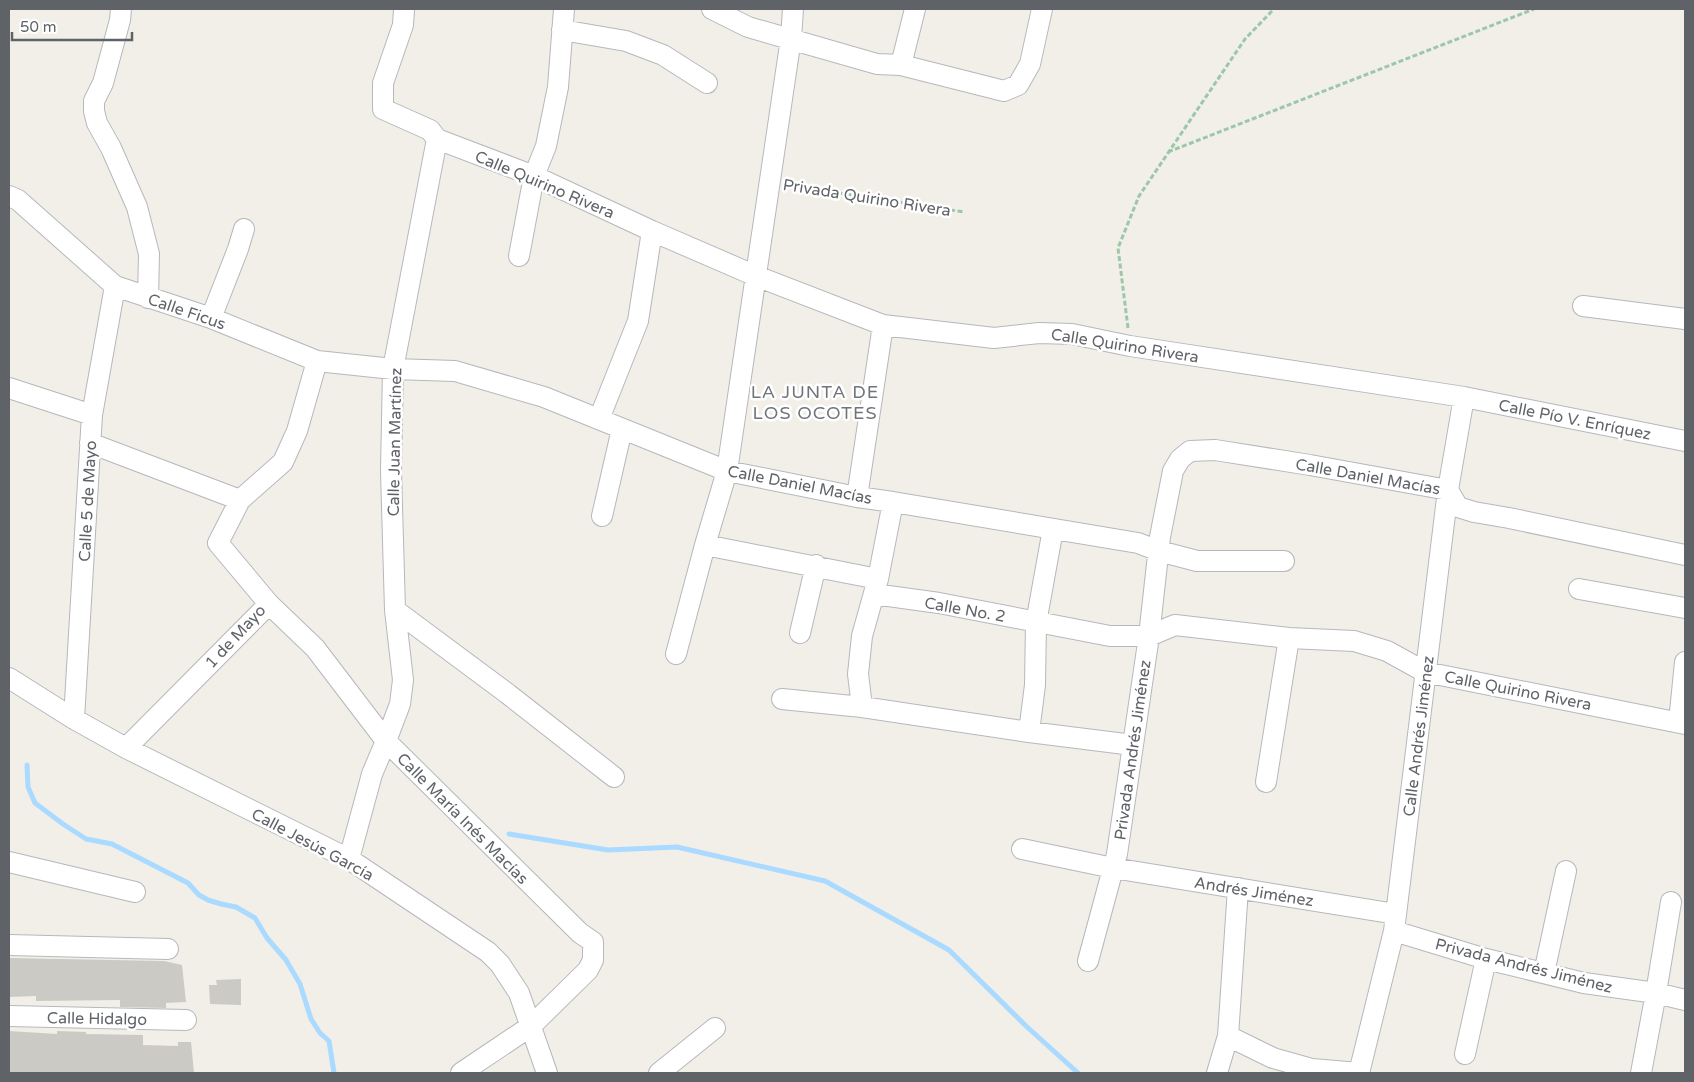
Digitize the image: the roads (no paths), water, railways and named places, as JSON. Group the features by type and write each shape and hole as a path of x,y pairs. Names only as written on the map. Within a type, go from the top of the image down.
{"street":[{"path":"121,9 120,20 103,83 94,101 94,110 98,123 137,207 148,254 148,298"},
{"path":"404,9 403,25 383,83 383,109 430,130 437,140"},
{"path":"519,256 534,176 546,146 558,87 564,9"},
{"path":"712,9 748,27 877,64 902,65 1004,91 1018,85 1030,64 1042,9"},
{"path":"676,654 727,471 791,38 793,9"},
{"path":"902,65 915,9"},
{"path":"562,30 626,41 663,55 707,83"},
{"name":"Calle Quirino Rivera","path":"437,140 534,176 652,232 756,276 883,324 994,338 1039,332 1072,334 1130,346 1464,397"},
{"name":"Calle Juan Martínez","path":"349,860 372,774 400,704 403,680 395,610 391,471 393,369 437,140"},
{"name":"Calle Ficus","path":"9,196 18,200 116,286 211,318 317,361 393,369"},
{"path":"211,318 244,229"},
{"path":"599,419 638,320 652,232"},
{"name":"Calle 5 de Mayo","path":"74,718 92,415 116,286"},
{"path":"1583,306 1685,319"},
{"path":"857,497 883,324"},
{"name":"1 de Mayo","path":"126,748 269,604 218,543 240,500 283,462 297,431 317,361"},
{"name":"Calle Daniel Macías","path":"393,369 455,371 544,397 727,471 857,497 1138,542 1160,544 1173,471 1180,458 1190,451 1215,450 1448,490 1458,507 1474,512 1685,555"},
{"path":"9,388 92,415"},
{"name":"Calle Pío V. Enríquez","path":"1464,397 1685,441"},
{"name":"Calle Andrés Jiménez","path":"1359,1073 1395,923 1448,490 1464,397"},
{"path":"602,516 622,429"},
{"path":"90,443 240,500"},
{"path":"862,707 858,674 862,636 876,586 894,502"},
{"path":"1029,732 1035,685 1036,623 1053,529"},
{"path":"1160,544 1197,561 1284,561"},
{"name":"Privada Andrés Jiménez","path":"1088,961 1117,854 1149,636 1160,544"},
{"name":"Calle No. 2","path":"705,545 816,565 876,586 939,603 1036,623 1110,636 1149,636"},
{"path":"800,633 816,565"},
{"path":"1579,588 1685,608"},
{"name":"Calle María Inés Macías","path":"269,604 314,648 386,741 580,933 593,942 593,960 588,970 531,1026"},
{"path":"395,610 508,694 614,777"},
{"name":"Calle Quirino Rivera","path":"1149,636 1175,625 1289,638 1354,641 1387,651 1425,672 1682,723"},
{"path":"1266,782 1289,638"},
{"path":"1682,723 1685,662"},
{"name":"Calle Jesús García","path":"9,678 126,748 349,860 488,952 500,964 519,993 548,1072"},
{"path":"782,699 862,707 1029,732 1133,745"},
{"name":"Andrés Jiménez","path":"1022,849 1113,868 1238,888 1395,923"},
{"path":"9,862 135,892"},
{"path":"1544,973 1566,871"},
{"path":"1217,1073 1228,1036 1238,888"},
{"path":"1641,1073 1671,902"},
{"name":"Privada Andrés Jiménez","path":"1395,923 1486,959 1584,983 1685,1000"},
{"path":"9,945 168,948"},
{"path":"1465,1054 1486,959"},
{"name":"Calle Hidalgo","path":"9,1016 186,1020"},
{"path":"461,1073 531,1026"},
{"path":"659,1073 715,1028"},
{"path":"1228,1036 1273,1058 1312,1069 1359,1073"}],"waterway":[{"path":"27,765 28,787 35,803 63,824 86,839 112,844 188,883 199,895 208,900 236,907 255,918 267,938 286,960 300,984 311,1019 320,1033 329,1041 334,1073"},
{"path":"509,834 608,850 677,847 825,881 949,950 1026,1026 1078,1073"}],"district":[{"name":"LA JUNTA DE LOS OCOTES","path":"815,402"}]}
